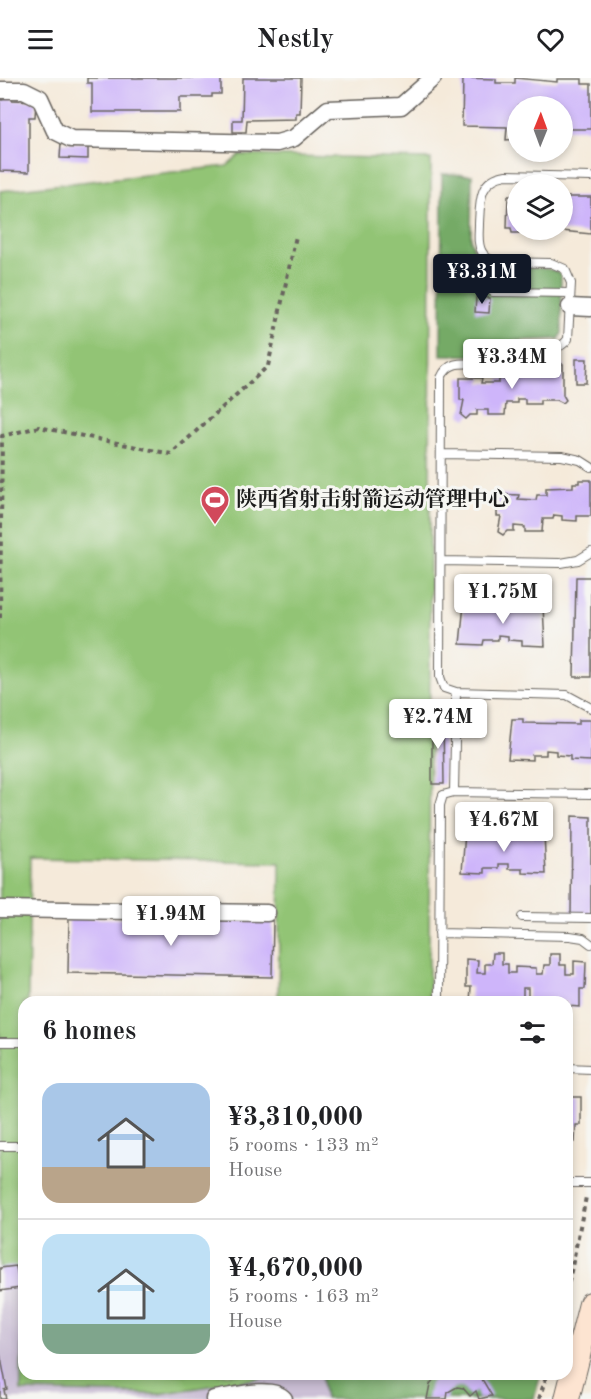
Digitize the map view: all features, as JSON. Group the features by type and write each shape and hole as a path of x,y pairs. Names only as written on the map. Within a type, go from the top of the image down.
{"street":[{"path":"0,90 24,90 40,98 55,131 71,139 278,143 294,138 328,109 401,106 433,78"},
{"path":"570,300 591,308"},
{"path":"0,909 267,913"},
{"path":"573,1375 591,1304"},
{"path":"567,1399 572,1380"},
{"path":"214,1399 268,1392 280,1395 284,1399"}],"lane":[{"path":"591,177 501,176 487,183 480,196 479,246 484,256 498,262 559,264 569,275 568,339 560,347 517,348 490,363 457,363 447,368 441,382 440,677 444,688 456,692 567,695 591,708"},
{"path":"493,292 570,300"},
{"path":"441,454 562,456 580,460 591,467"},
{"path":"441,561 561,563 578,560 591,552"},
{"path":"454,792 456,692"},
{"path":"439,996 441,799 448,792 591,794"},
{"path":"522,917 591,918"},
{"path":"440,933 570,936 583,938 591,944"},
{"path":"0,1042 18,1042"},
{"path":"573,1068 591,1069"},
{"path":"0,1146 18,1146"},
{"path":"573,1183 589,1183"}],"path":[{"path":"0,618 2,436 39,427 171,454 268,366 296,236"},
{"path":"573,1262 589,1183"},
{"path":"539,1399 545,1380"}],"shaded area":[{"path":"18,1268 18,1380 21,1380 21,1391 215,1380 322,1380 325,1399 0,1399 0,1270"}],"green space":[{"name":"陕西省射击射箭运动管理中心","path":"240,155 431,159 429,996 278,996 280,862 30,858 28,996 18,996 18,1268 0,1270 0,191 227,166"},
{"path":"442,174 472,175 471,241 479,261 499,267 545,269 561,275 562,333 559,339 512,341 491,356 441,355"},
{"name":"陕西省射击射箭运动管理中心","path":"21,1380 248,1380 158,1394 21,1391"},
{"path":"322,1380 539,1380 534,1399 325,1399"}],"building":[{"path":"87,78 221,78 221,94 212,94 212,97 180,97 180,112 92,112 92,83 87,83"},
{"path":"243,78 301,78 300,113 296,113 296,119 247,120 246,132 233,132 233,120 242,120"},
{"path":"463,78 496,79 496,83 515,83 515,78 557,82 557,79 582,79 582,84 591,84 591,129 573,129 573,96 507,96 507,127 462,126"},
{"path":"3,95 12,95 12,100 36,101 35,117 29,117 29,172 0,171 0,100 3,100"},
{"path":"61,143 88,143 88,159 60,158"},
{"path":"573,197 591,197 591,234 573,232"},
{"path":"476,297 490,298 489,313 475,312"},
{"path":"576,359 587,359 586,383 576,383"},
{"path":"542,364 563,364 563,395 566,400 563,403 557,400 540,400 540,404 525,404 525,399 517,399 517,403 506,403 505,415 488,415 488,410 477,410 477,415 470,415 466,419 461,415 464,400 460,400 460,378 482,378 481,383 499,383 499,379 509,379 509,371 536,370 536,367 542,367"},
{"path":"579,480 591,480 591,516 577,516 577,521 562,520 562,516 554,515 553,519 543,519 542,532 525,532 525,527 514,526 514,531 507,531 503,535 498,532 501,516 497,516 497,494 519,495 518,499 536,500 537,495 546,495 546,488 573,487 573,483 579,483"},
{"path":"576,577 591,577 591,677 574,677"},
{"path":"464,604 475,604 475,608 532,609 532,605 543,606 545,646 522,645 522,641 508,640 508,636 498,635 498,640 484,640 483,645 460,644"},
{"path":"432,716 443,716 444,784 432,784"},
{"path":"512,719 523,719 523,723 579,724 579,720 591,720 591,761 570,760 570,756 556,755 556,751 546,750 546,755 532,755 532,760 508,759"},
{"path":"572,816 591,817 591,916 571,916"},
{"path":"465,832 476,833 476,836 532,837 532,834 544,834 546,874 523,873 523,869 509,869 509,864 499,864 499,868 485,868 485,873 462,872"},
{"path":"69,918 273,921 272,977 68,973"},
{"path":"493,953 502,953 502,964 508,964 508,973 515,973 515,967 536,968 536,974 543,974 544,965 550,965 550,954 560,954 560,965 566,965 566,974 574,974 574,961 586,962 585,989 580,989 580,1007 573,1006 573,996 528,996 528,988 523,988 523,996 470,996 471,987 466,987 466,959 478,960 477,973 485,973 485,964 492,964"},
{"path":"573,1097 581,1097 581,1125 576,1125 575,1142 573,1142"},
{"path":"16,1266 18,1288 0,1291 0,1268"},
{"path":"0,1353 7,1389 4,1390 6,1399 0,1399"},
{"path":"433,1380 483,1380 492,1396 479,1399 476,1391 470,1396 463,1388 457,1387 448,1392 447,1399 427,1399 430,1384"}],"place":[{"name":"陕西省射击射箭运动管理中心","path":"215,526"}]}
